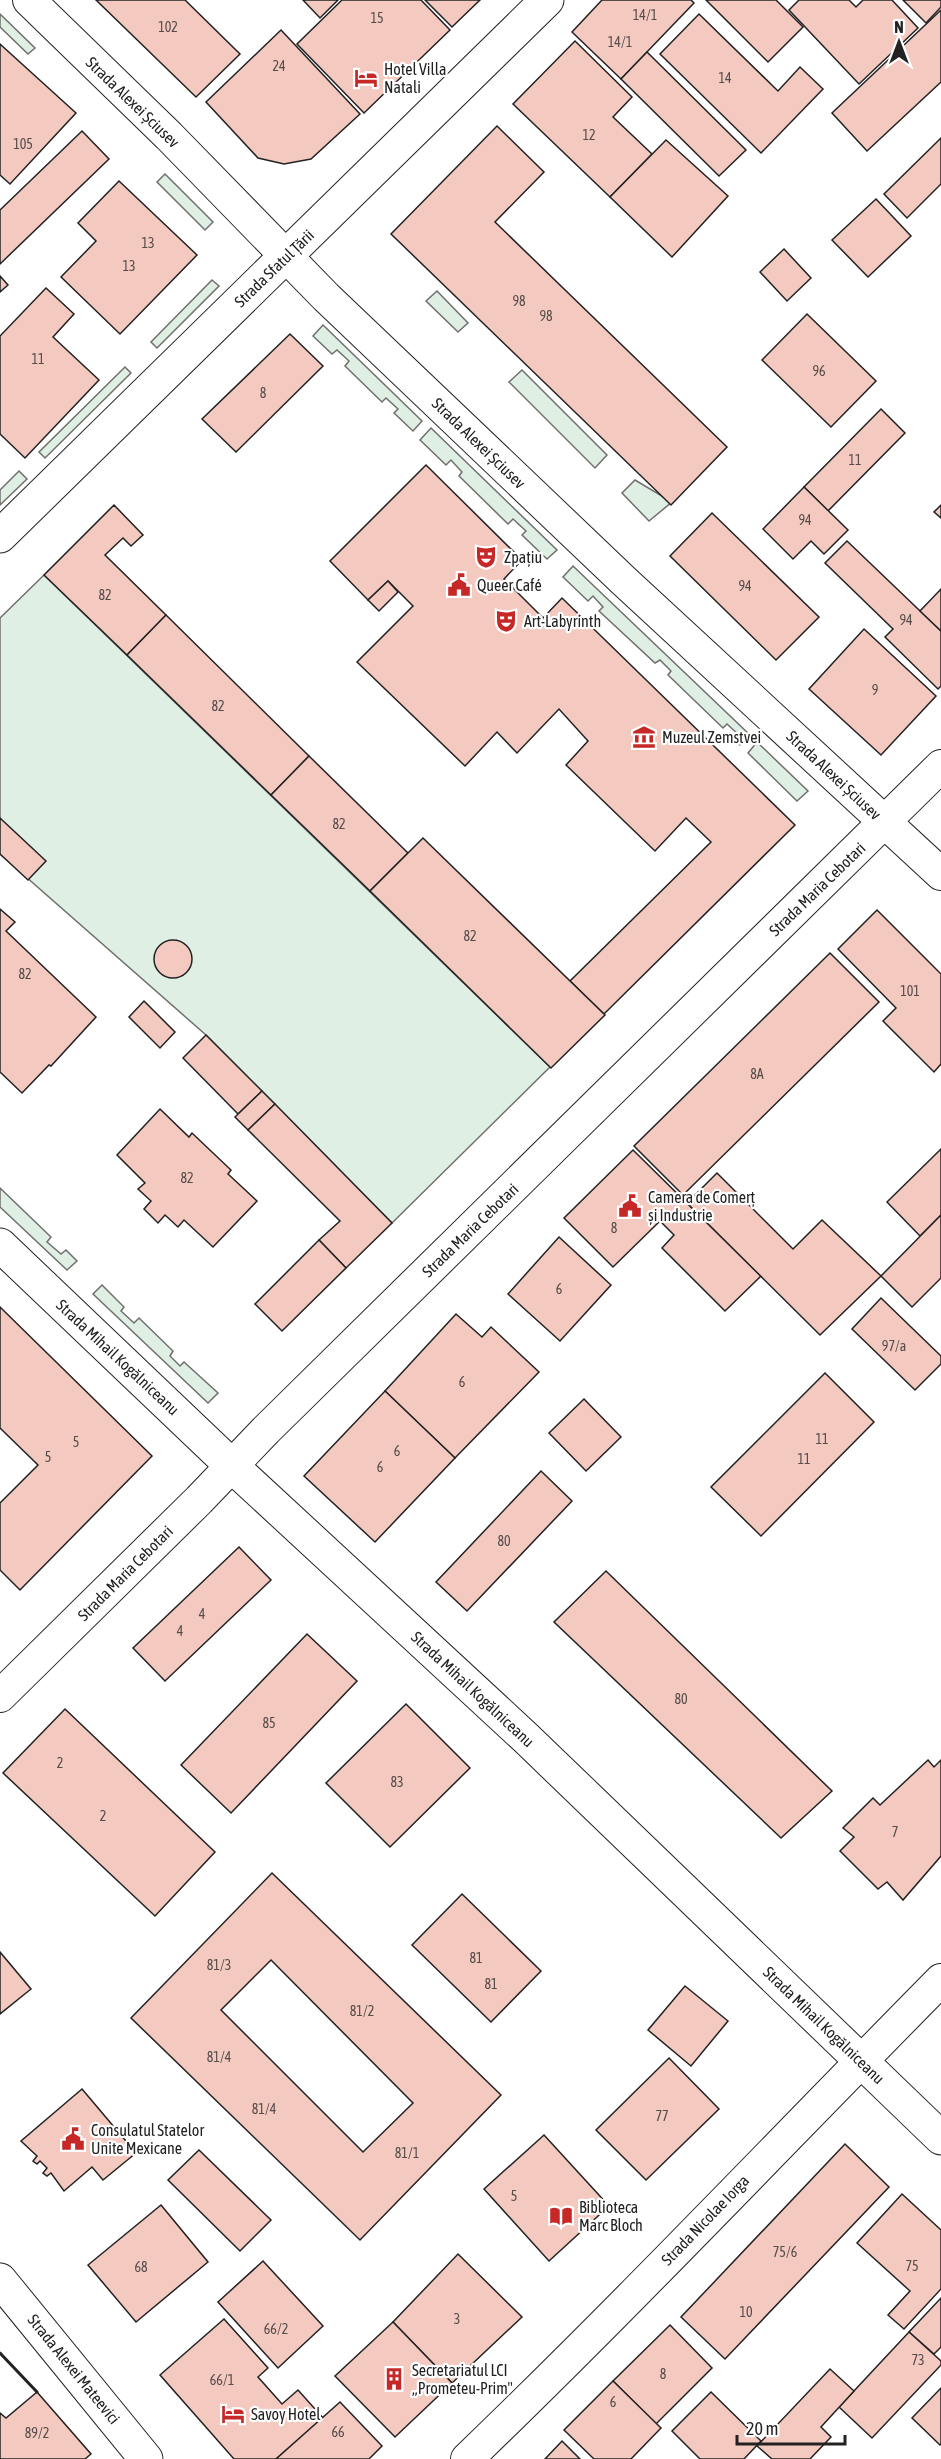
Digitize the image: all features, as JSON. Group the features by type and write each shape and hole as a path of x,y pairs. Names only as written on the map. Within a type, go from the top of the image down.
{"main road":[{"name":"Strada Sfatul Țării","path":"0,536 547,0"},
{"name":"Strada Mihail Kogălniceanu","path":"0,1245 232,1466 518,1730 941,2138"},
{"name":"Strada Alexei Mateevici","path":"0,2280 146,2459"}],"street":[{"name":"Strada Alexei Șciusev","path":"29,0 169,136 285,256 624,580 941,874"},
{"name":"Strada Maria Cebotari","path":"0,1696 941,765"},
{"name":"Strada Nicolae Iorga","path":"467,2459 579,2351 860,2060 941,1980"}],"green space":[{"path":"0,14 35,48 28,54 0,27"},
{"path":"165,174 213,222 205,230 157,182"},
{"path":"212,280 219,286 157,348 151,342"},
{"path":"437,291 468,323 458,332 426,301"},
{"path":"323,325 422,421 413,431 394,413 398,409 386,398 382,402 345,366 349,361 337,350 332,354 313,336"},
{"path":"125,367 131,373 45,458 39,452"},
{"path":"522,370 607,455 595,468 509,382"},
{"path":"431,428 557,550 547,559 522,535 526,531 513,519 508,524 459,476 462,472 451,460 446,465 420,440"},
{"path":"19,471 27,479 0,505 0,490"},
{"path":"635,480 672,502 649,521 622,493"},
{"path":"573,566 750,735 740,745 735,740 739,735 727,724 723,728 668,675 671,671 660,660 655,663 599,611 603,607 593,596 588,601 563,577"},
{"path":"44,575 550,1067 392,1223 206,1035 0,854 0,618"},
{"path":"757,742 808,791 797,801 748,753"},
{"path":"0,1188 51,1237 47,1242 61,1254 66,1250 77,1261 67,1270 0,1207"},
{"path":"102,1285 124,1307 121,1311 134,1323 139,1318 173,1351 170,1356 180,1366 184,1362 218,1393 208,1403 93,1294"}],"building":[{"path":"96,0 185,0 240,54 196,97"},
{"path":"303,0 338,0 320,18"},
{"name":"Hotel Villa Natali","path":"342,0 421,0 450,30 364,113 297,44"},
{"path":"425,0 480,0 452,27"},
{"path":"602,0 691,0 694,3 621,79 572,32"},
{"path":"706,0 776,0 803,27 768,62"},
{"path":"799,0 849,0 856,7 863,0 892,0 918,28 859,84 789,10"},
{"path":"903,0 941,0 941,7 926,23"},
{"path":"941,10 941,82 867,151 832,113"},
{"path":"699,14 778,91 800,67 823,89 761,153 660,54"},
{"path":"281,30 360,114 311,159 284,164 258,158 206,102"},
{"path":"575,41 632,97 613,117 652,154 610,197 513,104"},
{"path":"0,44 76,113 10,184 0,175"},
{"path":"647,52 746,150 719,176 621,79"},
{"path":"497,126 544,172 495,222 727,447 671,505 391,234"},
{"path":"82,131 109,159 0,264 0,210"},
{"path":"941,138 941,184 907,218 884,194"},
{"path":"666,140 728,196 672,257 610,197"},
{"path":"119,181 197,255 120,334 61,277 96,241 78,223"},
{"path":"876,199 911,236 868,277 832,240"},
{"path":"784,249 811,278 787,301 760,272"},
{"path":"0,276 8,285 0,292"},
{"path":"46,288 74,314 53,337 99,380 25,458 0,434 0,336"},
{"path":"807,314 876,381 831,427 762,360"},
{"path":"290,334 323,366 236,452 202,419"},
{"path":"881,409 905,433 828,511 804,487"},
{"name":"Muzeul Zemstvei","path":"426,465 522,560 504,579 543,618 562,598 795,825 604,1014 570,981 711,842 686,818 655,851 566,765 588,741 559,709 517,753 497,732 465,766 357,662 413,606 388,581 368,600 330,561"},
{"path":"804,487 848,530 824,554 811,541 793,559 763,529"},
{"path":"114,505 143,535 131,546 123,538 105,555 166,615 127,655 44,575"},
{"path":"941,505 941,518 934,512"},
{"path":"712,513 819,617 776,660 670,556"},
{"path":"847,541 941,631 941,686 938,689 885,637 893,629 825,563"},
{"path":"388,581 398,592 379,611 368,600"},
{"path":"941,589 941,631 920,611"},
{"path":"166,615 309,756 271,795 127,655"},
{"path":"864,629 936,696 881,755 809,689"},
{"path":"309,756 408,853 370,891 271,795"},
{"path":"0,818 46,861 28,880 0,854"},
{"path":"423,838 605,1015 551,1068 370,891"},
{"path":"0,909 15,922 6,931 96,1017 51,1066 49,1065 22,1093 0,1072"},
{"path":"877,910 941,974 941,1064 934,1072 883,1021 896,1008 838,949"},
{"path":"173,940 186,946 192,959 186,972 173,978 160,972 154,959 160,946"},
{"path":"830,953 879,1002 683,1195 634,1146"},
{"path":"144,1001 175,1032 160,1048 129,1017"},
{"path":"206,1035 262,1091 238,1114 183,1058"},
{"path":"262,1091 275,1104 248,1130 235,1117"},
{"path":"275,1104 392,1223 346,1268 319,1240 340,1221 248,1130"},
{"path":"160,1109 189,1137 192,1133 231,1170 228,1174 257,1201 213,1247 184,1220 178,1227 165,1215 158,1223 144,1209 151,1201 138,1189 145,1183 117,1155"},
{"path":"941,1149 941,1215 920,1236 887,1202"},
{"path":"633,1150 761,1276 725,1311 662,1248 674,1235 660,1221 613,1267 564,1218"},
{"path":"717,1173 793,1249 822,1220 881,1276 820,1335 687,1203"},
{"path":"941,1215 941,1278 912,1307 881,1276"},
{"path":"559,1237 611,1285 560,1341 508,1294"},
{"path":"319,1240 346,1268 282,1331 255,1304"},
{"path":"881,1298 941,1356 941,1364 915,1390 852,1329"},
{"path":"0,1307 152,1456 20,1590 0,1570 0,1503 38,1465 0,1428"},
{"path":"456,1314 482,1337 491,1327 539,1372 455,1458 385,1391"},
{"path":"825,1373 874,1422 761,1536 711,1487"},
{"path":"385,1391 455,1458 375,1542 304,1476"},
{"path":"584,1399 621,1437 586,1471 549,1433"},
{"path":"541,1471 572,1501 467,1611 436,1582"},
{"path":"239,1547 271,1580 165,1681 133,1648"},
{"path":"606,1571 832,1791 781,1838 554,1622"},
{"path":"307,1634 357,1681 231,1813 181,1765"},
{"path":"406,1704 470,1768 390,1847 326,1783"},
{"path":"65,1709 215,1852 155,1916 3,1773"},
{"path":"928,1760 934,1767 941,1760 941,1856 903,1900 887,1882 878,1889 840,1851 854,1837 843,1828 873,1798 880,1805"},
{"path":"272,1873 501,2095 360,2240 131,2018","holes":["271,1960 413,2103 363,2152 221,2010"]},
{"path":"462,1894 541,1971 491,2022 412,1945"},
{"path":"0,1952 31,1989 0,2014"},
{"path":"685,1986 728,2021 691,2066 648,2030"},
{"path":"669,2058 719,2109 646,2180 596,2130"},
{"name":"Consulatul Statelor Unite Mexicane","path":"82,2089 136,2153 103,2180 92,2167 64,2191 51,2173 47,2176 43,2173 47,2168 40,2161 37,2164 33,2161 37,2156 21,2141"},
{"path":"544,2135 609,2206 549,2261 484,2189"},
{"path":"845,2144 889,2187 725,2359 681,2317"},
{"path":"199,2150 271,2220 240,2251 168,2180"},
{"path":"902,2194 941,2230 941,2289 904,2329 888,2315 910,2291 857,2243"},
{"path":"161,2205 208,2262 136,2322 88,2265"},
{"path":"458,2254 522,2317 452,2383 393,2322"},
{"path":"263,2261 323,2326 278,2368 218,2302"},
{"path":"941,2298 941,2347 934,2354 909,2332"},
{"path":"224,2319 268,2368 258,2377 282,2404 298,2390 323,2418 276,2459 234,2459 160,2375"},
{"name":"Secretariatul LCI ,,Prometeu-Prim\"","path":"393,2322 452,2383 395,2437 335,2376"},
{"path":"670,2325 712,2368 656,2424 613,2381"},
{"path":"909,2332 941,2361 941,2365 872,2438 839,2407"},
{"path":"830,2369 854,2391 821,2427 831,2437 810,2459 772,2459 757,2446"},
{"path":"613,2381 661,2428 631,2459 594,2459 564,2430"},
{"path":"941,2388 941,2444 940,2445 912,2418"},
{"path":"37,2392 91,2454 85,2459 0,2459 0,2413 6,2418"},
{"path":"711,2392 761,2441 744,2459 700,2459 672,2431"},
{"path":"340,2402 382,2446 369,2459 276,2459"},
{"path":"562,2441 580,2459 545,2459"}],"wall":[{"path":"0,2353 37,2392"}],"place":[{"name":"Hotel Villa Natali","path":"366,78"},
{"name":"Zpațiu","path":"486,557"},
{"name":"Queer Café","path":"459,585"},
{"name":"Art-Labyrinth","path":"506,621"},
{"name":"Muzeul Zemstvei","path":"644,737"},
{"name":"Camera de Comerț și Industrie","path":"630,1206"},
{"name":"Consulatul Statelor Unite Mexicane","path":"73,2139"},
{"name":"Biblioteca Marc Bloch","path":"561,2216"},
{"name":"Secretariatul LCI ,,Prometeu-Prim\"","path":"394,2379"},
{"name":"Savoy Hotel","path":"233,2414"}]}
